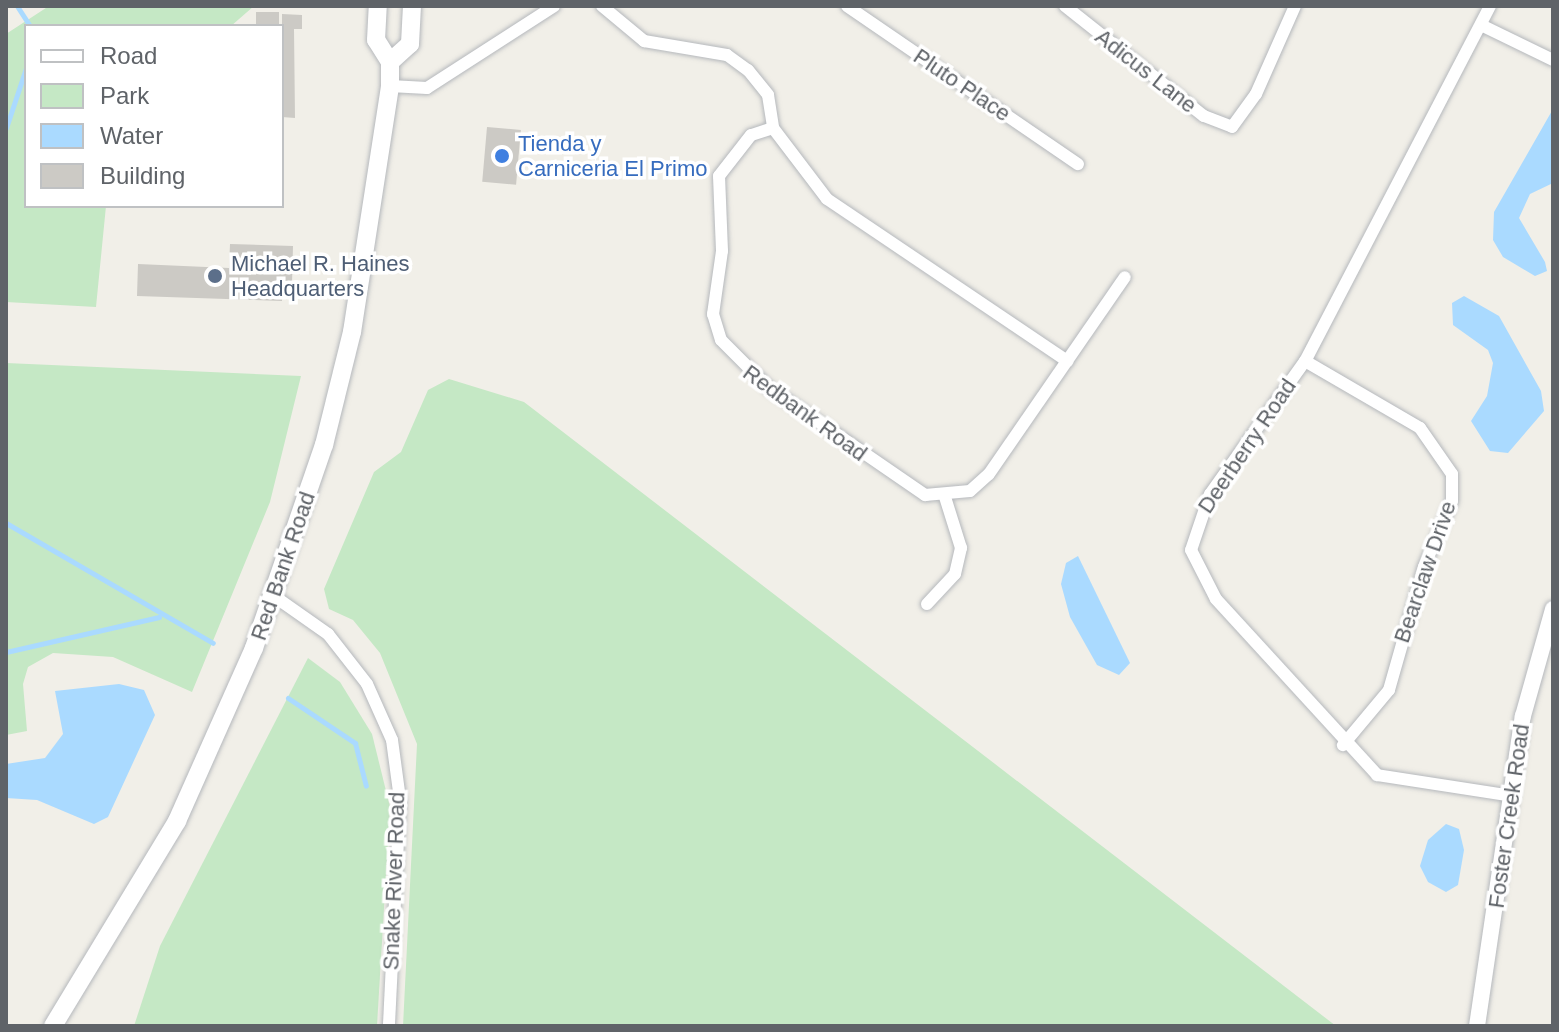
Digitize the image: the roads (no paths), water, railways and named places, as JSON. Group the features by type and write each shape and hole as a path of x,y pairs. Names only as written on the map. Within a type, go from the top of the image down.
{"main road":[{"name":"Red Bank Road","path":"53,1026 177,821 271,594 341,381 390,86 390,62 376,40 378,6"},
{"path":"390,62 410,44 412,6"}],"street":[{"path":"390,86 427,88 554,6"},
{"path":"602,6 622,30 644,41 727,55 748,70 768,95 773,128 827,199 1067,361"},
{"name":"Pluto Place","path":"847,6 1078,164"},
{"name":"Adicus Lane","path":"1065,6 1204,116 1232,127 1256,94 1293,10"},
{"path":"1278,6 1293,10"},
{"name":"Deerberry Road","path":"1490,6 1305,361 1210,494 1191,550 1216,599 1343,745 1377,775 1512,796"},
{"path":"1481,25 1553,60"},
{"name":"Redbank Road","path":"773,128 742,143 719,176 722,251 713,314 721,340 736,362 898,480 945,497"},
{"path":"927,604 955,574 961,548 945,497 970,491 989,474 1125,277"},
{"name":"Bearclaw Drive","path":"1305,361 1420,428 1452,474 1452,501 1424,567 1389,690 1343,745"},
{"name":"Snake River Road","path":"271,594 328,634 367,684 392,740 400,799 389,1026"},
{"name":"Foster Creek Road","path":"1477,1026 1523,716 1553,609"}],"water":[{"path":"1553,109 1553,183 1530,194 1519,218 1545,262 1547,271 1535,276 1503,257 1493,240 1494,212"},
{"path":"1464,296 1499,316 1541,391 1544,411 1508,453 1490,451 1471,421 1487,396 1493,363 1488,350 1453,325 1452,303"},
{"path":"1078,556 1130,663 1119,675 1097,665 1070,617 1061,584 1066,563"},
{"path":"119,684 144,690 155,715 108,817 94,824 37,800 6,798 6,764 45,758 63,734 55,691"},
{"path":"1446,824 1459,829 1464,850 1458,885 1446,892 1428,882 1420,866 1428,840"}],"waterway":[{"path":"17,6 29,24"},
{"path":"6,128 24,74"},
{"path":"6,523 213,643"},
{"path":"6,652 159,617"},
{"path":"288,698 355,743 366,786"}],"place":[{"name":"Tienda y Carniceria El Primo","path":"502,156"},
{"name":"Michael R. Haines Headquarters","path":"215,276"}]}
